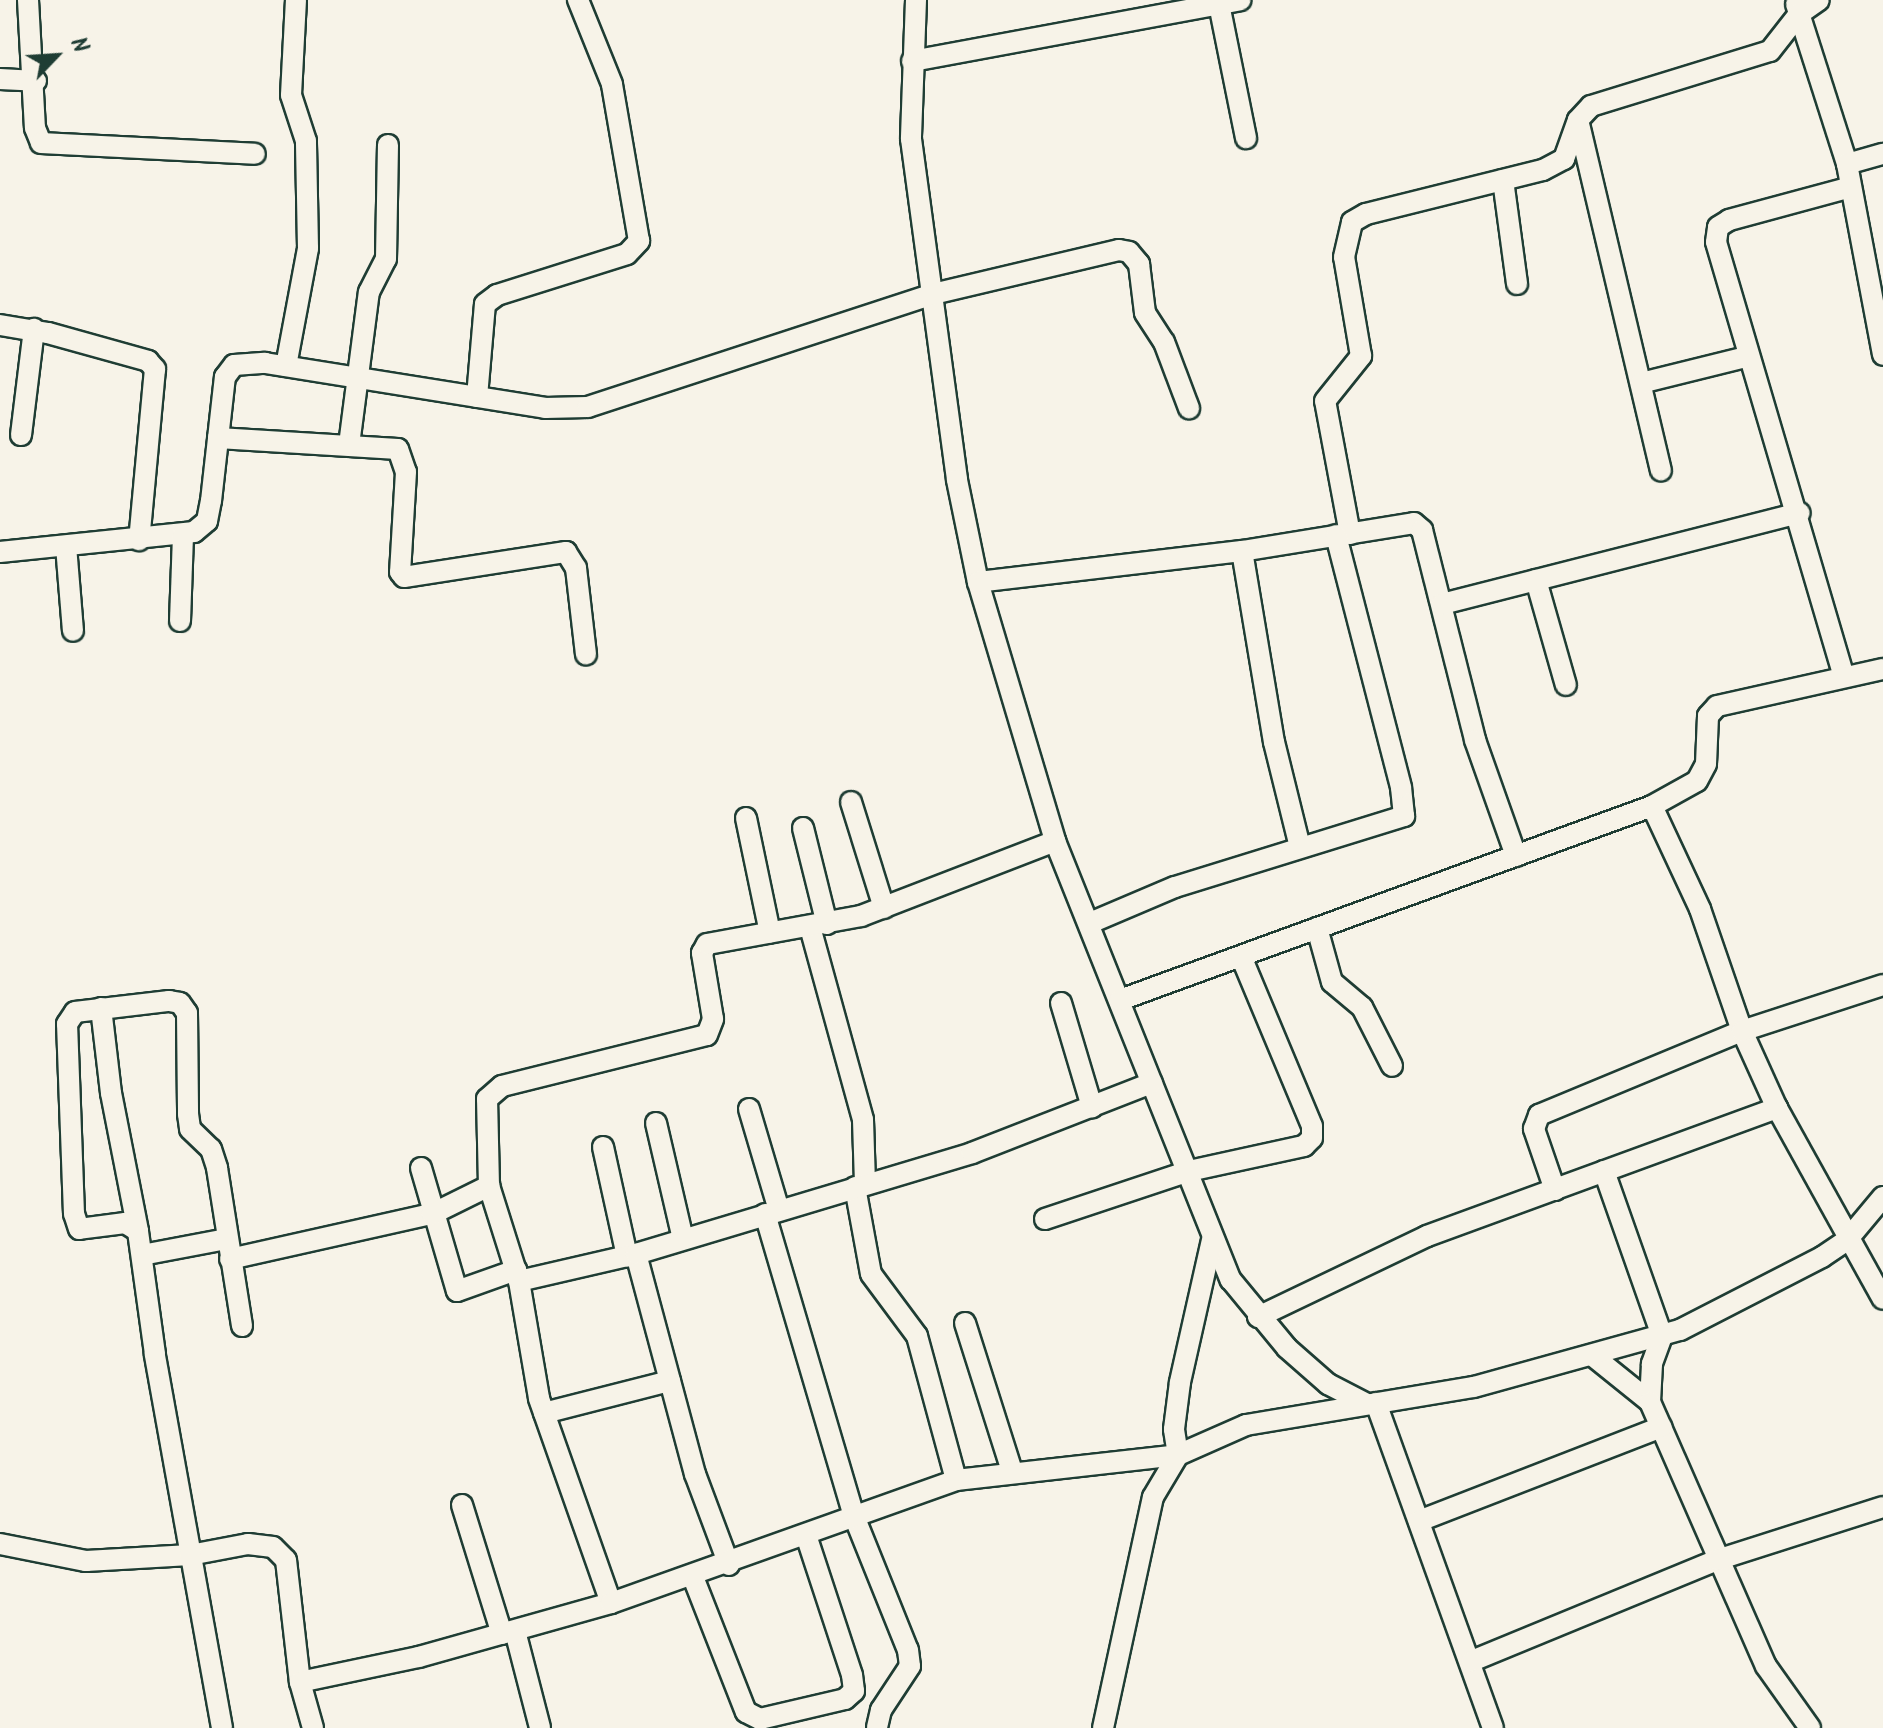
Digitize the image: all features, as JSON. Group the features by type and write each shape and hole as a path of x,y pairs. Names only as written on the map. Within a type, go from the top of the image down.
{"street":[{"path":"28,0 36,81 35,128 41,143 255,154"},
{"path":"286,366 308,248 306,141 291,95 296,0"},
{"path":"477,397 485,304 497,295 627,254 639,241 612,84 578,0"},
{"path":"916,0 911,139 957,480 978,582 1055,841 1189,1171 1212,1240 1231,1280 1258,1317 1328,1384 1372,1404 1472,1661 1493,1728"},
{"path":"1090,923 1175,887 1404,816 1401,787 1343,535 1325,401 1361,356 1345,235 1352,222 1366,214 1503,180 1564,159 1578,120 1608,97 1770,51 1797,7 1819,0"},
{"path":"912,61 1230,2 1246,138"},
{"path":"1797,7 1847,164 1883,355"},
{"path":"0,79 36,81"},
{"path":"1578,120 1661,470"},
{"path":"349,445 362,378 369,292 386,259 388,145"},
{"path":"1847,164 1883,154"},
{"path":"1503,180 1517,284"},
{"path":"1844,677 1800,513 1746,357 1716,242 1718,227 1851,187"},
{"path":"0,552 183,534 207,521 225,377 234,365 286,366 545,408 588,407 933,294 1119,250 1129,252 1139,264 1145,313 1172,360 1189,408"},
{"path":"0,325 34,329 148,361 155,369 139,540"},
{"path":"21,435 34,329"},
{"path":"1641,383 1746,357"},
{"path":"218,438 391,445 403,455 404,577 566,552 576,568 586,654"},
{"path":"1442,604 1800,513"},
{"path":"978,582 1242,551 1414,523 1422,530 1475,740 1516,856"},
{"path":"180,621 183,534"},
{"path":"66,546 73,631"},
{"path":"1242,551 1274,742 1300,847"},
{"path":"1536,580 1566,685"},
{"path":"1120,1000 1652,806 1697,781 1706,764 1708,716 1717,706 1883,669"},
{"path":"851,802 884,908"},
{"path":"1652,806 1700,909 1742,1031 1777,1108 1847,1240 1883,1296"},
{"path":"746,818 770,933"},
{"path":"803,828 819,926 863,1120 860,1186 871,1274 917,1336 956,1480"},
{"path":"611,1603 544,1413 517,1276 489,1186 485,1112 492,1092 707,1035 713,1019 702,953 707,944 819,926 884,908 1055,841"},
{"path":"1317,928 1332,982 1362,1007 1392,1066"},
{"path":"1045,1219 1189,1171 1304,1146 1312,1138 1312,1126 1241,956"},
{"path":"1555,1190 1534,1129 1539,1115 1742,1031 1883,985"},
{"path":"138,1231 125,1223 79,1229 74,1214 67,1024 75,1012 169,1001 180,1003 187,1013 190,1129 211,1149 217,1168 242,1326"},
{"path":"1061,1003 1092,1107"},
{"path":"101,1008 111,1093 138,1231 190,1555 222,1728"},
{"path":"421,1168 457,1291 517,1276 632,1255 972,1153 1152,1083"},
{"path":"1258,1317 1427,1236 1777,1108"},
{"path":"749,1109 772,1212 854,1516 903,1634 910,1666 881,1710 877,1728"},
{"path":"656,1123 683,1239"},
{"path":"603,1147 695,1474 729,1565"},
{"path":"1604,1171 1662,1336 1652,1364 1650,1402 1766,1666 1810,1728"},
{"path":"142,1255 228,1249 432,1214 489,1186"},
{"path":"300,1682 509,1632 611,1603 729,1565 956,1480 1012,1471 1178,1455 1246,1425 1474,1387 1662,1336 1822,1257 1847,1240 1883,1197"},
{"path":"1103,1728 1153,1497 1178,1455 1174,1429 1180,1382 1212,1240"},
{"path":"965,1323 1012,1471"},
{"path":"1593,1356 1650,1402"},
{"path":"544,1413 670,1381"},
{"path":"1419,1521 1661,1427"},
{"path":"462,1505 509,1632 540,1728"},
{"path":"1472,1661 1717,1560 1883,1507"},
{"path":"693,1577 746,1712 760,1719 845,1699 854,1691 852,1675 806,1535"},
{"path":"0,1544 86,1561 190,1555 248,1544 273,1547 286,1560 300,1682 313,1728"}]}
